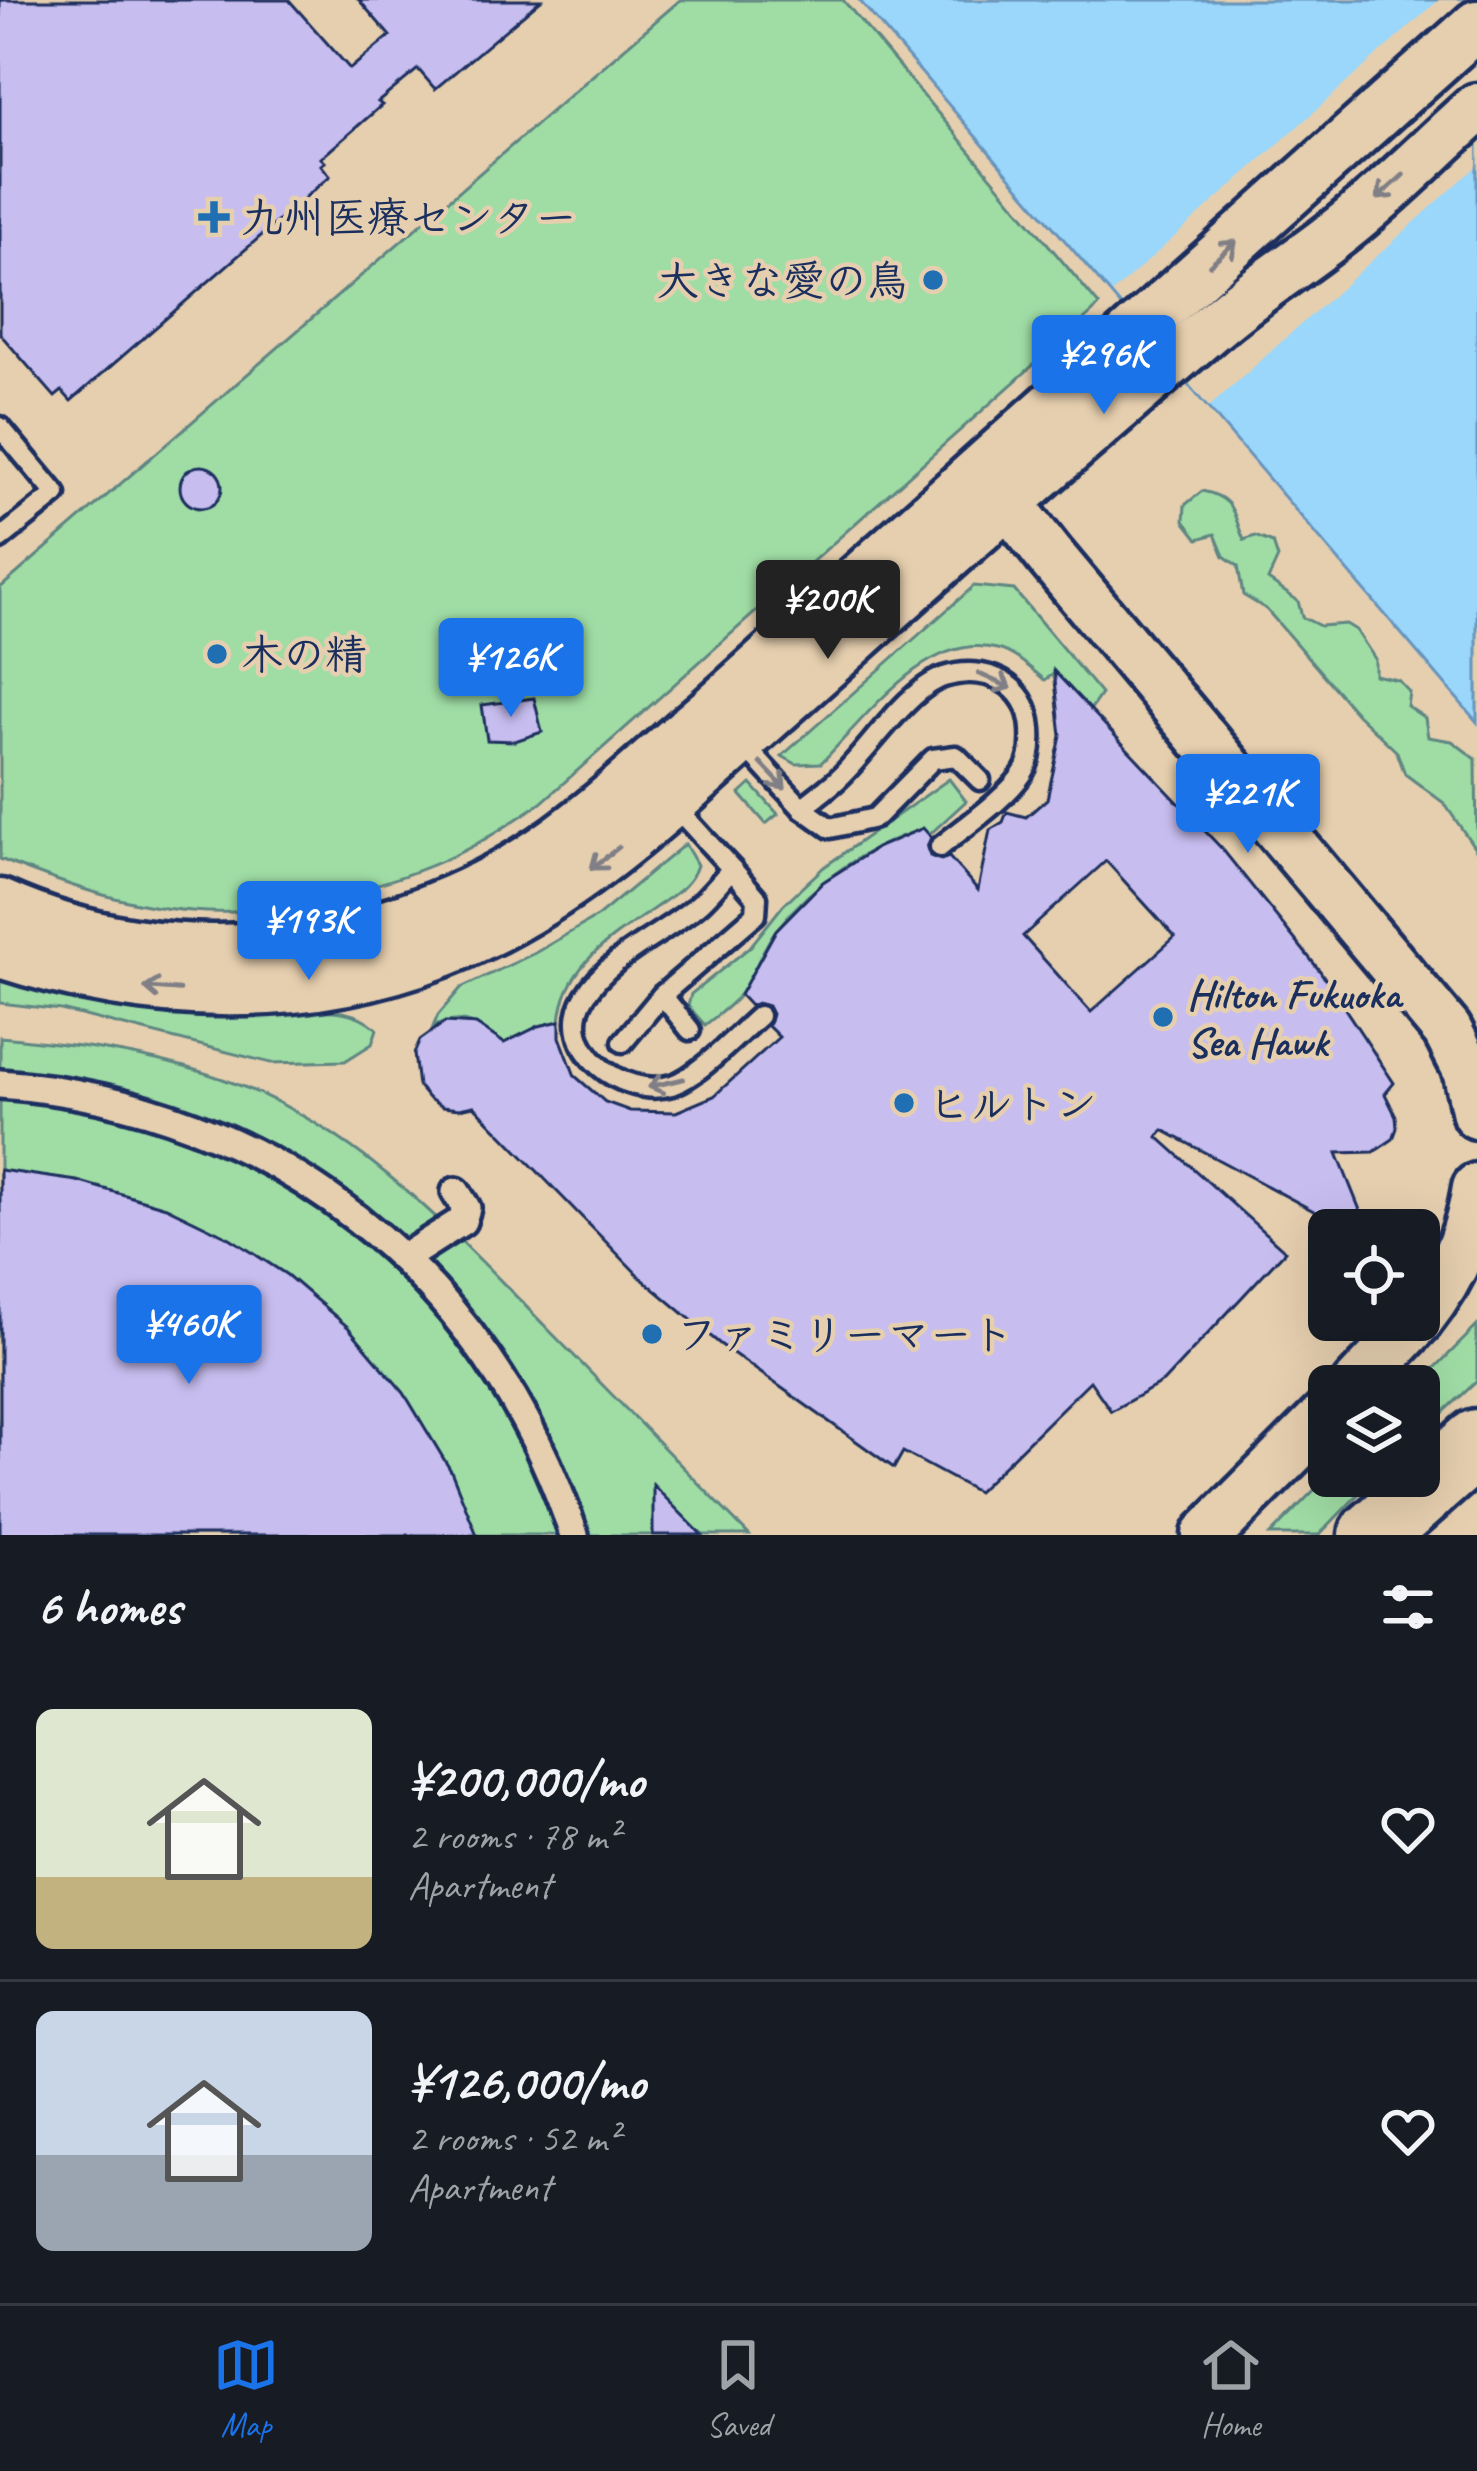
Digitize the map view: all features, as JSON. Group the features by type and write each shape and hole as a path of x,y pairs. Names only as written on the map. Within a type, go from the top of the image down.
{"highway":[{"path":"1440,1453 1477,1415"},
{"path":"1373,1535 1477,1444"},
{"path":"1355,1535 1395,1497"},
{"path":"1440,1535 1477,1502"}],"street":[{"path":"0,953 65,974 144,988 252,992 330,984 444,951 514,919 574,883 656,788 995,486 1102,361 1477,26"},
{"path":"995,486 1140,392 1221,319 1344,228 1477,108"},
{"path":"995,486 1436,1015 1467,1069 1477,1114"},
{"path":"0,904 77,931 152,945 250,949 322,939 379,927 490,881 656,788"},
{"path":"0,1084 122,1102 235,1142 325,1193 404,1258 470,1330 544,1454 574,1535"},
{"path":"1440,1293 1459,1255 1477,1188"},
{"path":"404,1258 462,1221 466,1208 456,1192"},
{"path":"1376,1365 1399,1341"},
{"path":"1207,1535 1308,1434"}],"lane":[{"path":"0,428 56,494 3,533"},
{"path":"802,808 839,778 939,678 982,673 1020,694 1030,717 1032,747 1023,773 940,847"},
{"path":"727,725 802,808 830,828 875,818 933,759 956,756 980,780"},
{"path":"622,1042 662,995 756,914 757,898 656,788"},
{"path":"731,869 700,903 602,975 583,998 577,1018 589,1052 606,1075 647,1088 668,1087 686,1078 759,1016"},
{"path":"662,995 690,1030"}],"green space":[{"path":"680,0 843,0 1099,305 541,803 471,847 354,891 232,912 172,909 113,898 0,859 0,588"},
{"path":"1202,491 1227,502 1244,540 1255,536 1273,543 1278,558 1268,580 1298,601 1302,617 1320,626 1346,624 1356,630 1375,659 1375,675 1398,680 1409,692 1407,706 1425,718 1428,737 1452,741 1476,759 1477,851 1444,803 1405,774 1397,752 1357,714 1266,609 1243,595 1238,566 1224,556 1215,534 1198,539 1184,521 1185,505"},
{"path":"974,586 1014,590 1101,694 1090,710 1055,673 1045,680 1004,651 971,647 946,653 899,682 821,763 796,764 782,756"},
{"path":"949,779 966,801 929,835 922,829 901,837 824,881 777,929 736,998 705,1025 688,1006 691,994 750,947 784,904 824,867"},
{"path":"751,784 778,814 766,824 740,794"},
{"path":"685,844 697,865 691,878 582,967 564,1000 560,1021 499,1046 470,1023 452,1021 433,1027 461,988 598,916"},
{"path":"0,977 141,1012 228,1016 341,1012 377,1029 372,1044 345,1061 271,1063 61,1010 0,1003"},
{"path":"0,1037 113,1051 196,1070 271,1099 316,1123 436,1217 749,1535 0,1535"},
{"path":"1477,1326 1477,1381 1440,1415 1438,1365"},
{"path":"1308,1496 1356,1497 1319,1535 1270,1535"}],"water":[{"path":"859,0 1477,0 1477,722"}],"pier":[{"path":"1439,0 1477,0 1477,166 1209,407 1112,293"}],"building":[{"path":"0,0 289,0 350,69 390,36 359,0 541,0 435,89 418,69 378,102 382,105 321,158 330,176 71,401 62,391 55,397 0,334"},
{"path":"201,466 216,472 222,487 216,502 201,508 186,502 180,487 186,472"},
{"path":"1054,671 1223,850 1320,971 1394,1083 1385,1094 1397,1128 1393,1139 1374,1152 1337,1153 1360,1209 1310,1209 1163,1130 1158,1137 1285,1251 1163,1382 1111,1411 1090,1381 977,1492 903,1452 894,1468 720,1344 641,1278 474,1106 442,1107 428,1098 418,1086 414,1054 420,1040 445,1022 476,1024 504,1043 560,1021 560,1037 575,1076 605,1102 630,1111 676,1112 714,1096 779,1037 768,1026 772,1014 768,1006 750,1006 740,995 776,930 823,882 876,848 923,828 931,837 930,856 949,857 978,890 990,830 1003,822 1007,812 1026,817 1047,799 1061,736","holes":["1106,861 1175,937 1091,1012 1023,936"]},
{"path":"534,698 542,732 515,741 487,740 482,705"},
{"path":"0,1170 77,1181 166,1207 230,1238 287,1275 348,1327 404,1393 451,1471 477,1535 0,1535"},
{"path":"653,1485 702,1535 653,1535"}],"place":[{"name":"九州医療センター","path":"214,217"},
{"name":"大きな愛の鳥","path":"933,280"},
{"name":"木の精","path":"217,654"},
{"name":"Hilton Fukuoka Sea Hawk","path":"1163,1017"},
{"name":"ヒルトン","path":"904,1103"},
{"name":"ファミリーマート","path":"652,1334"}]}
